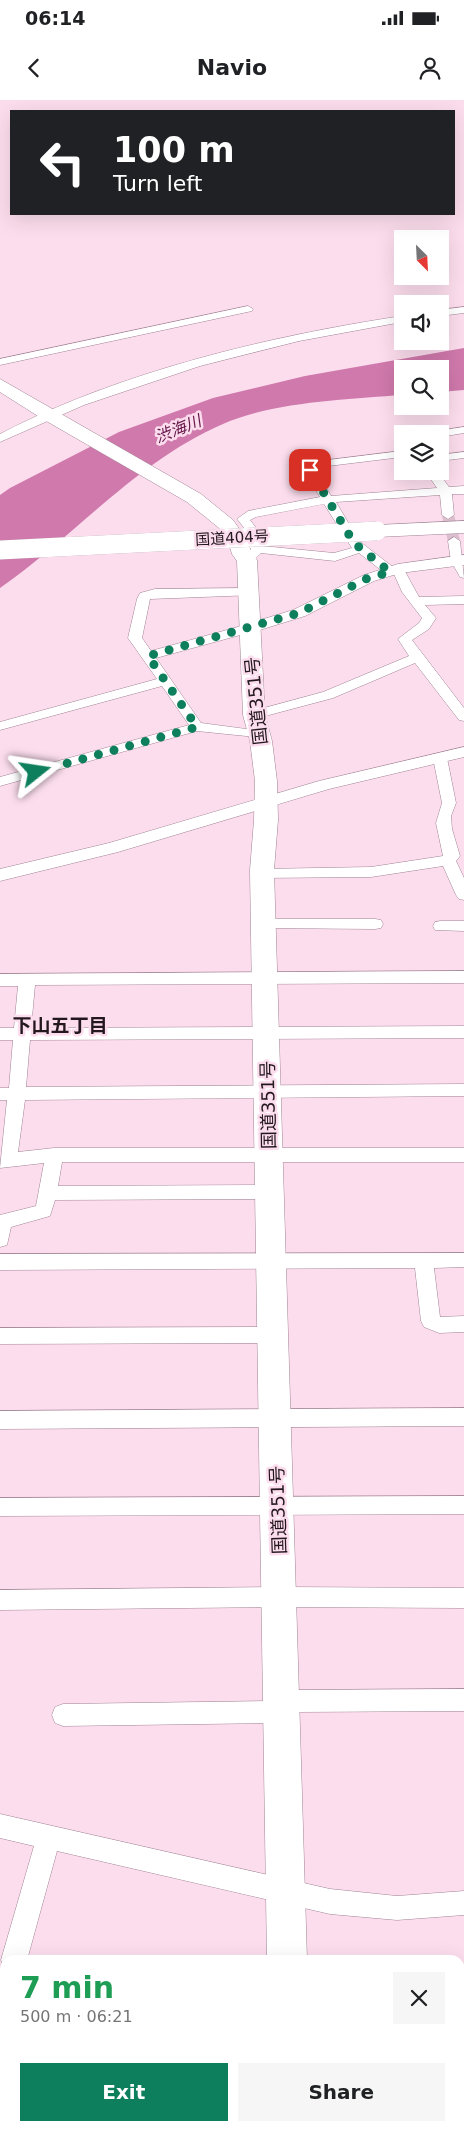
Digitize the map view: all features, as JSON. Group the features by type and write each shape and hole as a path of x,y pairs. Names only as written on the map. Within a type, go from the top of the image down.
{"highway":[{"name":"国道351号","path":"0,384 50,416 190,495 226,524 238,541 242,554 252,555 248,592 250,628 267,803 261,874 267,1032 270,1260 274,1335 287,1955"},
{"name":"国道404号","path":"0,550 378,531 459,534"}],"street":[{"path":"0,362 248,309"},
{"path":"449,312 464,310"},
{"path":"0,439 50,416 167,372 235,353 321,333 394,320"},
{"path":"449,432 464,430"},
{"path":"394,455 312,466 310,470 350,538 360,550 394,570 408,592 429,618 424,626 405,639 416,658 459,701 464,717"},
{"path":"449,457 464,455"},
{"path":"437,480 446,492 448,514"},
{"path":"360,550 336,557 252,555 254,545 251,529 243,519 252,514 327,499 389,493 464,490"},
{"path":"148,656 299,613 368,578 394,570 462,565 459,534"},
{"path":"197,727 135,638 145,596 155,593 248,592"},
{"path":"415,601 464,600"},
{"path":"0,782 197,727 258,725 416,658"},
{"path":"0,726 165,681"},
{"path":"0,875 112,848 325,785 464,752"},
{"path":"261,874 372,872 448,860 452,856 442,823 443,813 449,803 440,758"},
{"path":"448,860 464,895"},
{"path":"264,924 375,924"},
{"path":"441,926 464,926"},
{"path":"0,980 464,977"},
{"path":"27,979 23,1034 8,1094 4,1160 54,1155 464,1155"},
{"path":"0,1034 464,1032"},
{"path":"8,1094 464,1090"},
{"path":"0,1240 2,1222 44,1211 54,1155"},
{"path":"47,1193 270,1192"},
{"path":"0,1262 464,1260"},
{"path":"424,1261 431,1322 439,1325 464,1324"},
{"path":"0,1336 274,1335"},
{"path":"0,1420 464,1417"},
{"path":"0,1508 464,1505"},
{"path":"0,1600 280,1597 464,1598"},
{"path":"63,1715 274,1712 283,1703 296,1701 464,1700"},
{"path":"0,1826 287,1891 310,1899 383,1907 433,1908 464,1903"},
{"path":"15,1955 49,1838"}],"water":[{"path":"464,348 464,390 449,391 449,360 396,360"},
{"name":"渋海川","path":"394,360 394,396 287,406 242,417 192,439 135,478 0,588 0,495 10,488 119,432 213,398 305,376"}],"tunnel":[{"path":"448,515 454,541"}],"district":[{"name":"下山五丁目","path":"60,1025"}],"route":[{"path":"36,772 197,727 148,656 202,639 250,628 299,613 325,602 368,578 390,572 374,557 360,550 354,543 310,470"}]}
